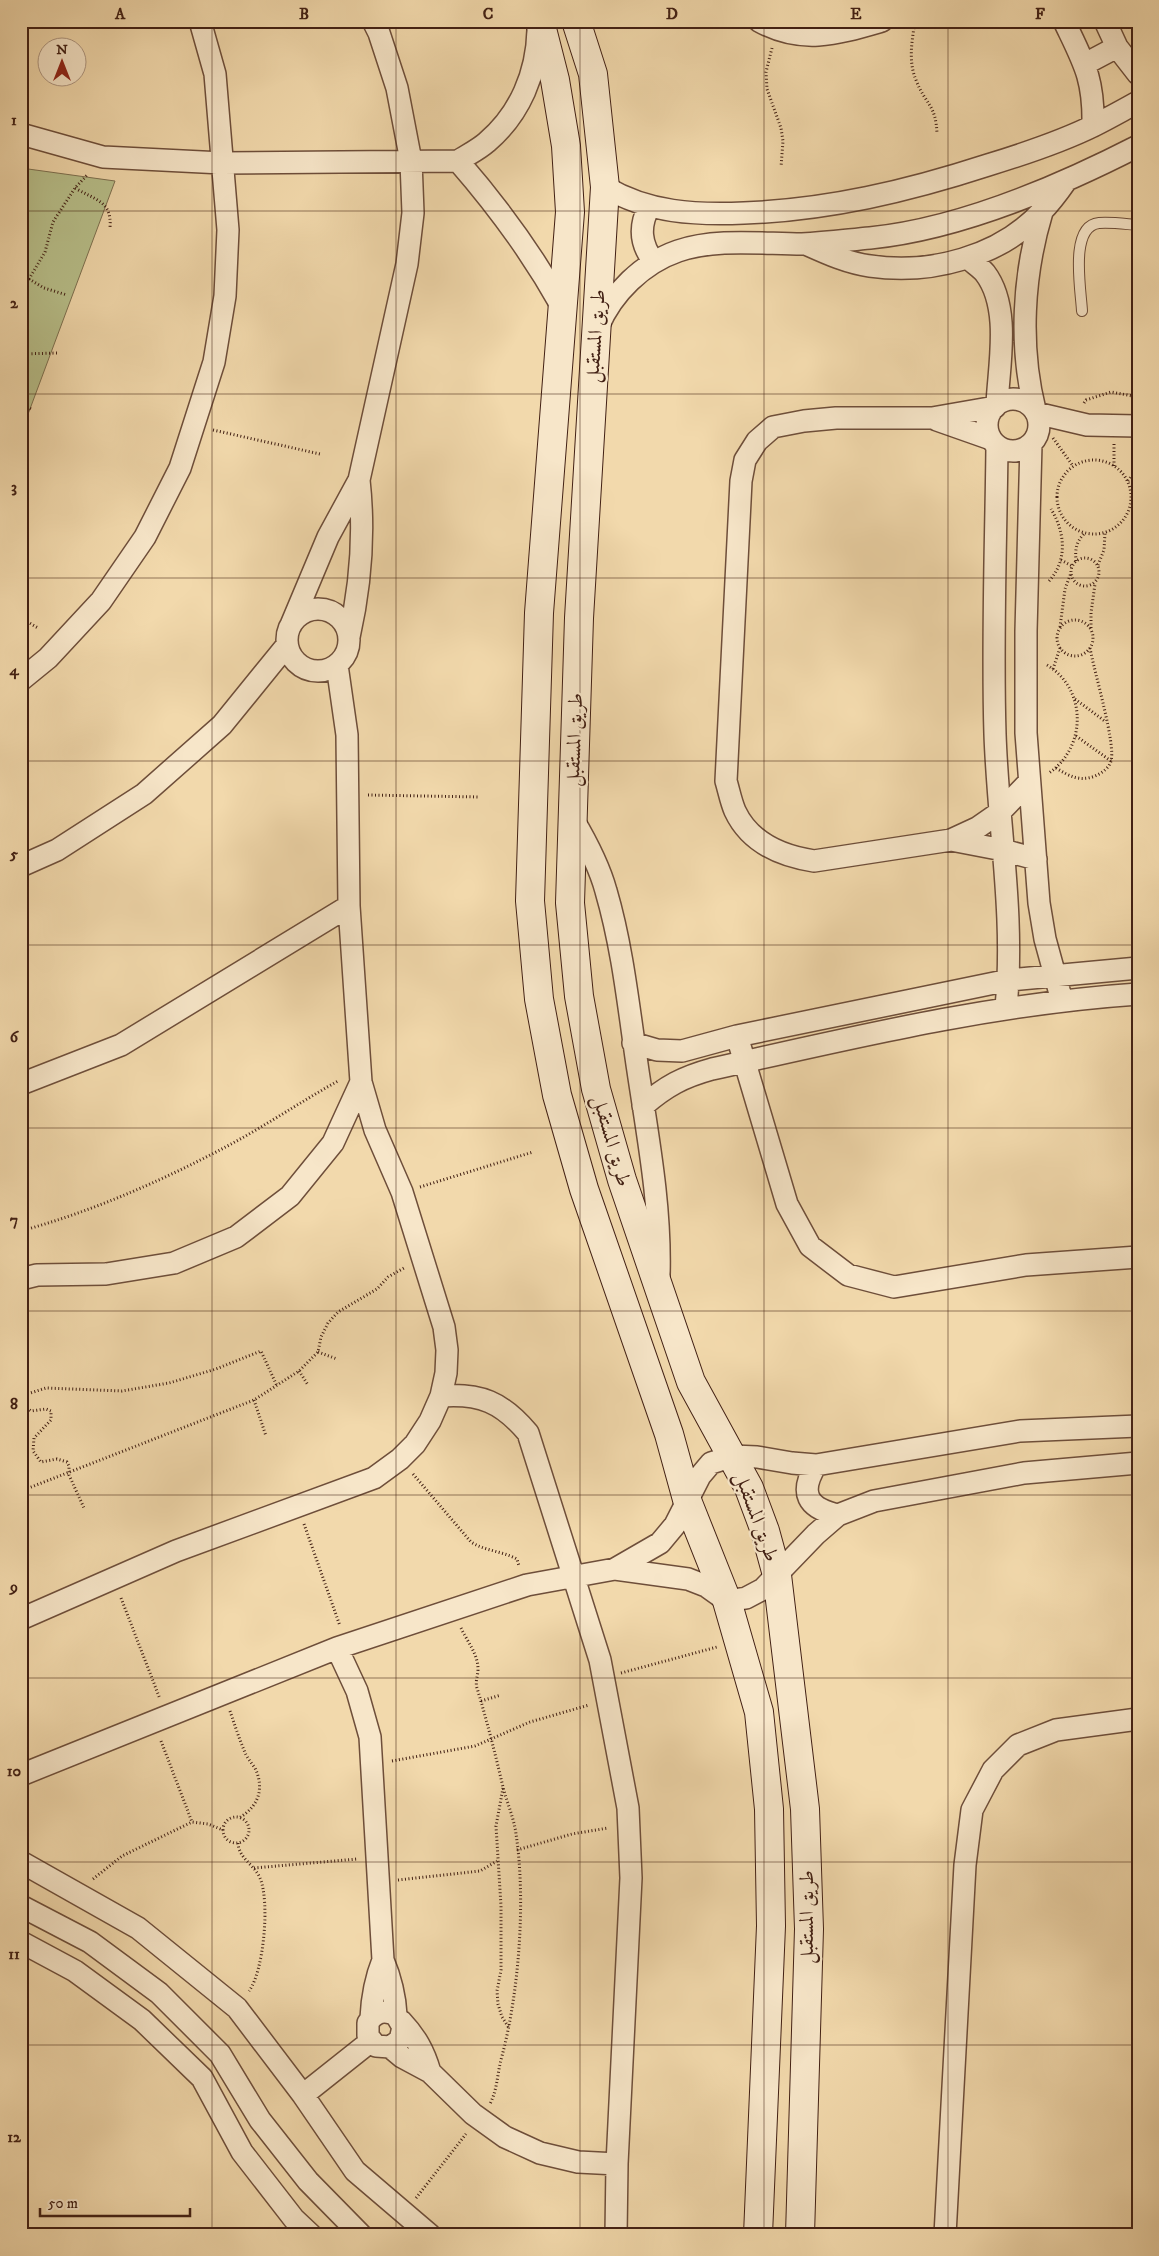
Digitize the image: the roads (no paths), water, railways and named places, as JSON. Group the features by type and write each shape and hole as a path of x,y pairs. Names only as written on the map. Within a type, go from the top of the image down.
{"main road":[{"name":"طريق المستقبل","path":"539,21 555,80 566,146 570,212 539,613 530,901 539,999 557,1096 584,1189 669,1434 688,1503 727,1601 758,1712 769,1809 771,1926 758,2235"},
{"name":"طريق المستقبل","path":"576,21 593,74 605,188 579,618 572,818 570,903 579,996 596,1089 622,1180 691,1382 749,1488 765,1531 776,1575 805,1809 809,1929 800,2235"},
{"path":"539,613 553,623 571,622 579,618"},
{"path":"537,666 553,658 570,660 577,665"},
{"path":"669,1434 679,1428 687,1418 694,1394 691,1382"},
{"path":"743,1653 768,1670 785,1684 792,1693"}],"street":[{"path":"21,680 48,658 101,601 145,537 180,468 214,362 225,296 228,230 215,74 200,21"},
{"path":"359,480 362,512 361,567 356,607 349,637 349,648 344,658 328,670 317,671 307,669 294,660 289,635 325,544 359,480 407,264 413,213 411,162 397,88 379,33 373,21"},
{"path":"21,134 103,157 222,164 458,162 487,142 511,116 528,86 537,52 539,21"},
{"path":"768,26 798,36 818,36 882,21"},
{"path":"1064,21 1085,64 1093,95 1093,126"},
{"path":"1105,21 1117,47 1138,74"},
{"path":"1085,64 1117,47"},
{"path":"605,188 649,206 687,214 787,212 865,200 944,180 1020,155 1093,126 1138,102"},
{"path":"596,332 604,312 626,284 654,262 677,251 702,244 806,244 873,238 940,224 1006,205 1068,179 1138,146"},
{"path":"458,162 487,194 514,229 562,307"},
{"path":"806,244 836,257 877,267 902,269 935,266 968,258 1020,231 1042,212 1068,179"},
{"path":"649,206 644,216 642,235 648,254 654,262"},
{"path":"1042,212 1032,244 1028,277 1026,361 1039,428 1025,657 1026,733 1040,903 1054,975 1062,1001"},
{"path":"968,258 984,273 996,292 1001,313 996,406 989,414 987,422 994,442 995,735 1009,937 1009,980 1006,1007"},
{"path":"1029,782 1000,812 977,828 951,840 814,861 792,858 772,850 755,837 736,812 726,781 740,481 746,460 757,441 773,427 804,421 836,418 932,418 996,406 1012,399 1021,400 1035,411 1079,423 1138,426"},
{"path":"932,418 994,442 1011,451 1018,450 1079,423"},
{"path":"21,866 57,850 144,794 222,725 306,612 325,610 342,620 349,637"},
{"path":"21,1618 176,1551 374,1478 400,1459 416,1444 430,1422 441,1396 446,1374 444,1327 402,1192 375,1130 360,1075 349,906 347,735 337,665"},
{"path":"572,818 588,846 606,889 617,934 658,1213 659,1287"},
{"path":"951,840 1036,858"},
{"path":"21,1084 121,1045 349,906"},
{"path":"634,1043 657,1050 682,1051 737,1036 1009,980 1138,968"},
{"path":"643,1106 663,1089 687,1076 744,1062 918,1023 1006,1007 1138,994"},
{"path":"737,1036 787,1204 810,1246 848,1275 894,1287 1026,1265 1138,1257"},
{"path":"21,1280 37,1275 106,1274 174,1263 236,1237 290,1196 333,1143 360,1075"},
{"path":"441,1396 460,1395 480,1398 498,1406 515,1417 528,1432 604,1678 625,1792 629,1825 631,1878 617,2164 616,2235"},
{"path":"615,1569 660,1543 675,1525 688,1503 700,1476 711,1463 733,1456 756,1456 792,1463 816,1465 1020,1431 1138,1426"},
{"path":"21,1775 342,1646 527,1585 615,1569 688,1579 706,1586 727,1601 746,1598 763,1589 816,1534 838,1515 874,1501 1024,1472 1138,1464"},
{"path":"816,1465 806,1480 808,1498 820,1511 838,1515"},
{"path":"304,2095 380,2044 400,2040 403,2034 393,1987 383,1960 370,1737 342,1646"},
{"path":"945,2235 965,1865 972,1810 993,1770 1018,1745 1056,1730 1138,1719"},
{"path":"21,1862 138,1928 237,2008 304,2095 354,2171 430,2235"},
{"path":"21,1906 90,1942 159,1993 220,2054 260,2120 308,2181 361,2235"},
{"path":"21,1942 75,1971 142,2020 202,2078 242,2152 294,2219 311,2235"},
{"path":"383,1960 376,1979 372,1998 371,2018 367,2030 380,2044 430,2072 478,2119 505,2137 540,2153 578,2162 617,2164"},
{"path":"371,2018 383,2012 399,2018 418,2041 425,2053 430,2072"}],"lane":[{"path":"1082,311 1079,248 1083,232 1097,223 1138,225"}]}
